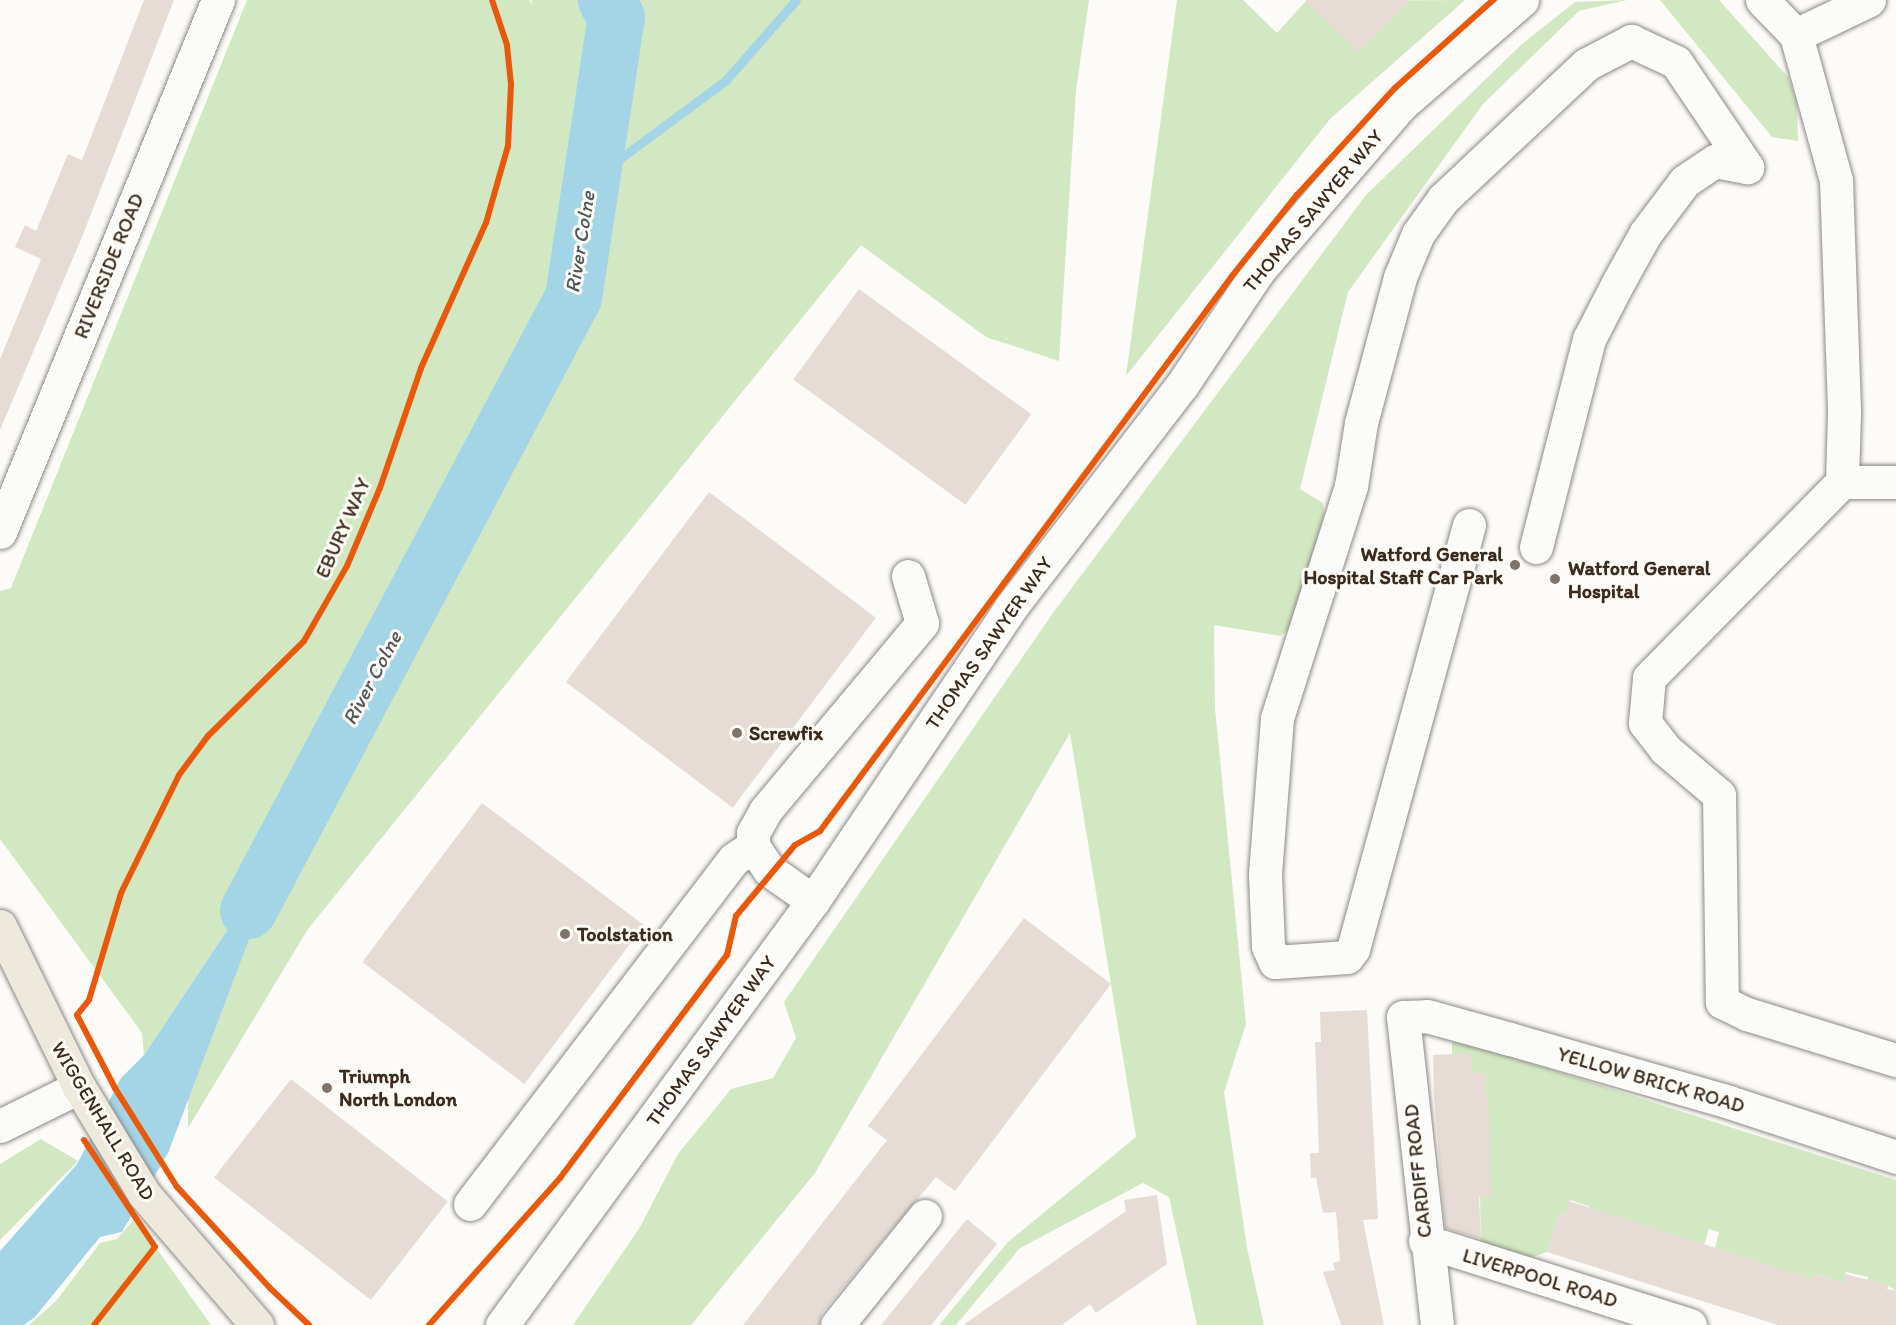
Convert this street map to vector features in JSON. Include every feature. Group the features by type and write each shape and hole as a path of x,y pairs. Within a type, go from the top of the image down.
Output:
{"main road":[{"name":"WIGGENHALL ROAD","path":"0,926 79,1087 144,1194 244,1321"}],"street":[{"name":"RIVERSIDE ROAD","path":"0,532 218,0"},
{"name":"THOMAS SAWYER WAY","path":"502,1325 813,901 1011,607 1182,385 1259,270 1402,105 1521,0"},
{"path":"1762,0 1796,35 1836,180 1844,413 1842,482"},
{"path":"1796,35 1869,0"},
{"path":"1469,525 1353,949 1347,957 1275,962 1268,946 1265,874 1278,718 1351,486 1361,423 1400,277 1418,234 1443,199 1587,63 1631,41 1676,62 1747,167 1715,162 1685,181 1635,253 1589,339 1536,547"},
{"path":"1896,482 1842,482 1689,622 1649,678 1645,723 1665,749 1719,795 1722,1002 1747,1014 1896,1060"},
{"path":"813,901 769,870 753,846 753,833 765,810 922,623 908,576"},
{"path":"470,1204 734,859 753,846"},
{"name":"YELLOW BRICK ROAD","path":"1403,1017 1427,1016 1468,1027 1729,1102 1896,1157"},
{"name":"CARDIFF ROAD","path":"1403,1017 1425,1241 1437,1325"},
{"path":"0,1126 79,1087"},
{"path":"837,1325 925,1216"},
{"name":"LIVERPOOL ROAD","path":"1425,1241 1690,1325"}],"green space":[{"path":"247,0 529,0 533,6 531,0 1089,0 1076,90 1059,361 986,337 861,245 308,929 188,1128 188,1098 284,845 144,1055 142,1033 0,839 0,591 11,588"},
{"path":"1177,0 1243,0 1277,33 1306,1 1465,0 1330,119 1126,376"},
{"path":"1627,0 1579,11 1483,104 1348,292 1300,489 1323,503 1327,536 1295,623 1281,636 1214,625 1215,708 1246,1024 1224,1092 1247,1248 1264,1325 1197,1325 1169,1197 1143,1183 1020,1248 956,1325 939,1325 1008,1242 1136,1137 1070,733 815,1173 691,1325 573,1325 640,1227 678,1154 731,1089 773,1078 796,1038 784,1002 1053,613 1366,195 1521,45 1575,2"},
{"path":"1660,0 1719,0 1789,78 1797,105 1798,141 1772,137"},
{"path":"1452,1038 1896,1180 1896,1291 1888,1285 1860,1309 1868,1277 1846,1272 1838,1301 1829,1298 1834,1280 1815,1274 1812,1283 1755,1276 1759,1262 1715,1248 1719,1232 1709,1229 1700,1258 1586,1222 1590,1207 1570,1200 1565,1216 1559,1214 1547,1252 1530,1258 1481,1243 1480,1197 1491,1196 1476,1098 1486,1073 1473,1073 1452,1054"},
{"path":"41,1139 78,1161 0,1240 0,1164"},
{"path":"135,1218 211,1325 29,1325 56,1301 100,1243 117,1239"}],"water":[{"path":"286,842 168,1153 122,1232 100,1237 35,1317 24,1325 0,1325 0,1251 77,1164 121,1078 144,1055"}],"building":[{"path":"144,0 174,0 82,237 0,430 0,359 41,259 15,247 25,225 36,231 68,154 82,160"},
{"path":"1305,0 1410,0 1358,52"},
{"path":"859,289 1031,414 965,505 793,380"},
{"path":"709,492 876,618 733,808 566,682"},
{"path":"482,803 644,925 524,1084 362,962"},
{"path":"1024,918 1111,984 955,1191 936,1177 822,1313 819,1325 743,1325 887,1140 868,1126"},
{"path":"1367,1010 1378,1219 1363,1220 1384,1325 1341,1325 1323,1272 1335,1270 1333,1263 1340,1261 1336,1212 1323,1213 1316,1178 1311,1178 1310,1153 1319,1153 1315,1042 1321,1042 1320,1012"},
{"path":"1472,1053 1473,1073 1486,1073 1486,1098 1489,1098 1491,1197 1479,1197 1481,1239 1445,1228 1434,1097 1433,1055"},
{"path":"291,1079 448,1202 371,1300 214,1178"},
{"path":"1157,1195 1167,1264 1096,1313 1090,1304 1062,1325 963,1325 1126,1211 1124,1200"},
{"path":"1569,1201 1813,1279 1815,1274 1843,1283 1845,1274 1889,1285 1887,1289 1896,1291 1896,1325 1778,1325 1547,1252 1559,1214 1565,1216"},
{"path":"967,1219 997,1244 931,1325 881,1325"}],"waterway":[{"name":"River Colne","path":"248,910 573,297 616,17 606,0"},
{"path":"591,180 726,80 796,0"}],"cycle path":[{"name":"EBURY WAY","path":"309,1325 270,1288 177,1187 115,1088 77,1015 89,1000 121,893 179,775 208,736 304,641 347,566 380,488 421,368 486,223 508,146 511,84 507,45 492,0"},
{"path":"429,1325 560,1178 727,955 736,916 795,845 820,831 1232,276 1297,195 1395,88 1493,0"},
{"path":"84,1140 155,1247 94,1325"}],"place":[{"name":"Watford General Hospital Staff Car Park","path":"1515,565"},
{"name":"Watford General Hospital","path":"1555,579"},
{"name":"Screwfix","path":"737,733"},
{"name":"Toolstation","path":"565,934"},
{"name":"Triumph North London","path":"327,1088"}]}
